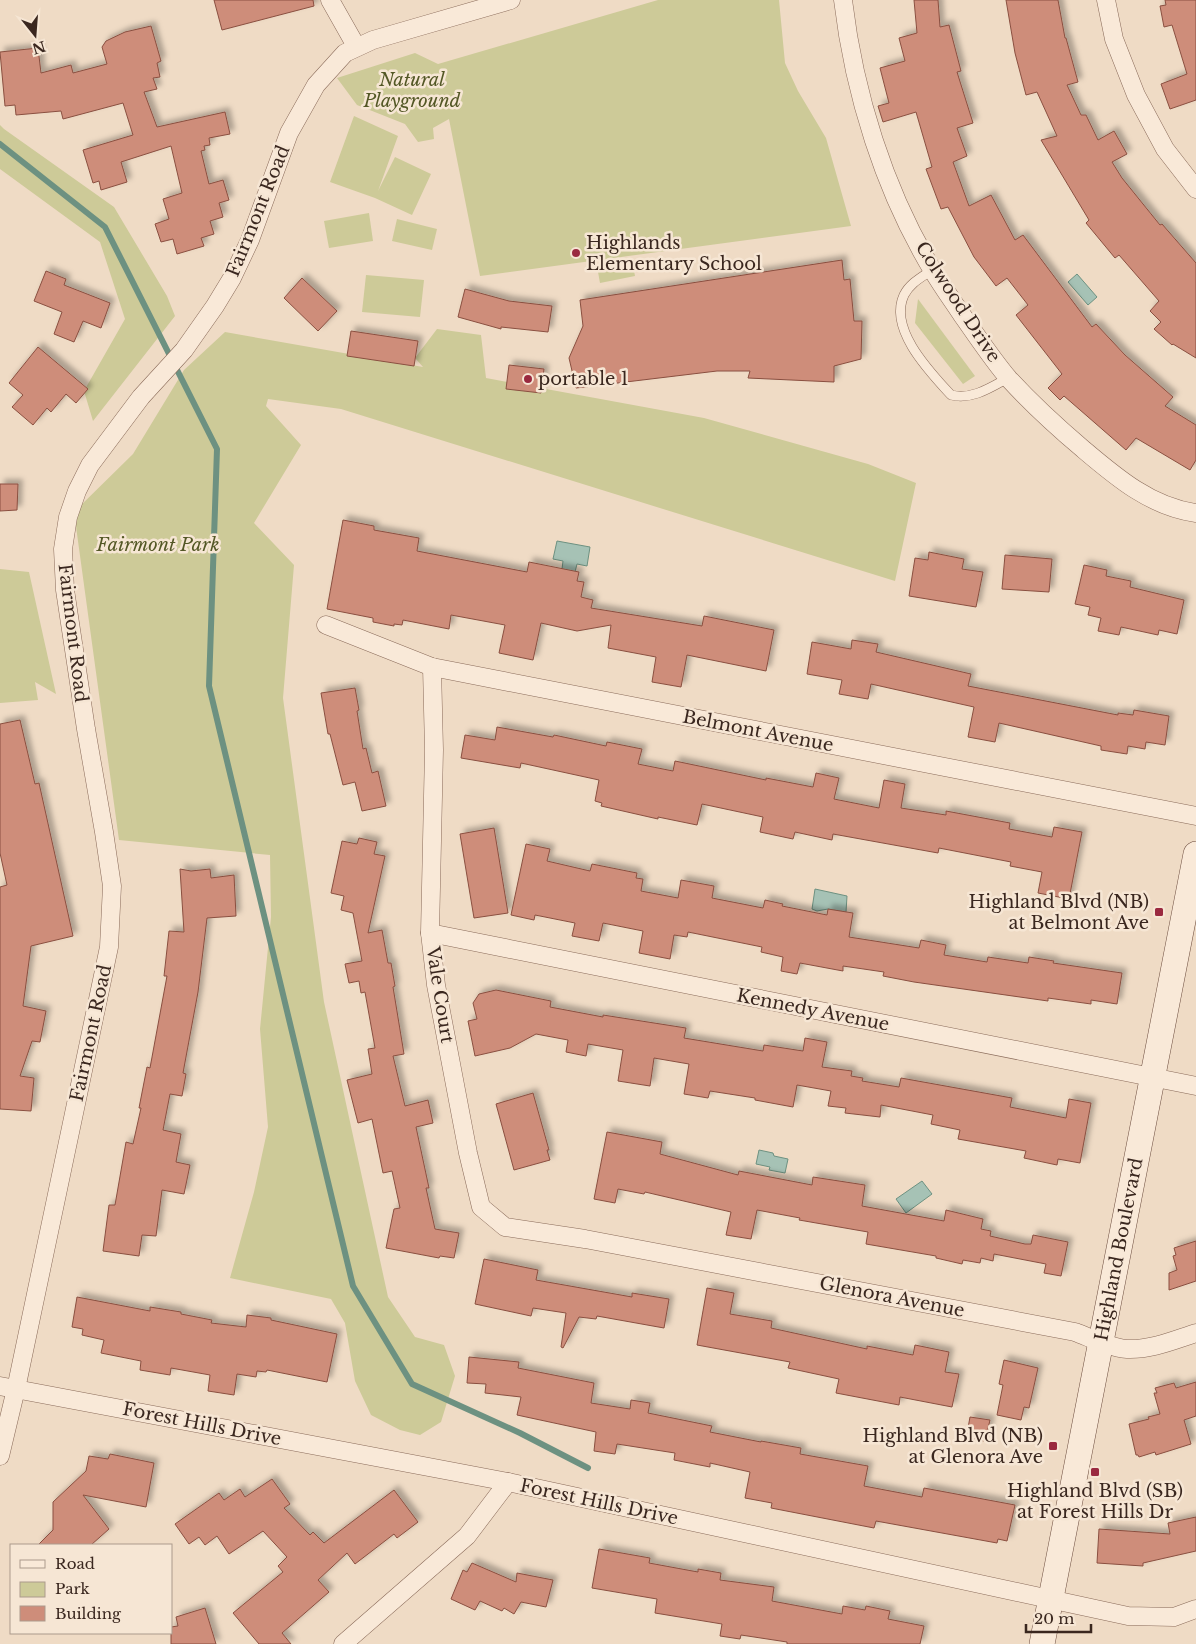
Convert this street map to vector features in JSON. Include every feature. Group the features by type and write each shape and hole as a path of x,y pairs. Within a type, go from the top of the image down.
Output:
{"street":[{"path":"330,0 356,46"},
{"name":"Fairmont Road","path":"0,1456 8,1387 109,947 112,886 65,590 63,549 68,517 77,491 90,465 154,382 184,350 232,278 250,240 290,133 316,85 345,53 356,46 511,0"},
{"name":"Colwood Drive","path":"843,0 848,38 869,127 902,211 932,270 974,332 1008,378 1056,427 1117,478 1152,500 1196,514"},
{"path":"1106,0 1114,40 1136,95 1165,149 1196,189"},
{"name":"Belmont Avenue","path":"326,625 432,667 1196,816"},
{"name":"Vale Court","path":"432,667 434,750 430,933 436,984 468,1153 481,1207 505,1227 585,1239"},
{"name":"Highland Boulevard","path":"1042,1644 1154,1078 1196,854"},
{"name":"Kennedy Avenue","path":"430,933 1196,1086"},
{"name":"Glenora Avenue","path":"585,1239 1075,1332 1127,1349 1151,1347 1196,1332"},
{"name":"Forest Hills Drive","path":"8,1387 508,1482 1128,1616 1174,1617 1196,1610"},
{"path":"343,1644 467,1536 508,1482"}],"lane":[{"path":"932,270 915,281 904,296 901,307 902,325 908,342 951,395 960,397 978,394 1008,378"}],"green space":[{"name":"Natural Playground","path":"658,0 779,0 785,63 798,91 826,138 851,226 480,276 449,119 433,128 434,139 418,142 405,124 357,105 337,78 415,53 438,64"},
{"path":"354,116 398,136 378,191 395,157 431,174 412,215 375,198 330,182"},
{"path":"0,125 114,207 167,296 175,316 93,421 84,391 125,319 100,242 0,169"},
{"path":"369,213 373,241 329,248 324,221"},
{"path":"397,219 437,229 432,250 392,241"},
{"path":"633,265 635,276 600,283 598,272"},
{"path":"366,275 424,280 420,317 362,312"},
{"path":"918,299 975,376 963,384 915,323"},
{"name":"Fairmont Park","path":"437,329 481,335 486,378 704,418 868,464 916,483 895,581 341,409 268,399 266,406 301,445 254,523 294,565 283,698 324,1002 388,1297 415,1337 444,1345 455,1376 441,1422 420,1435 400,1430 371,1415 355,1381 345,1323 331,1299 230,1278 254,1192 268,1127 260,1029 271,917 270,855 119,840 74,512 133,454 184,370 225,332 423,367 415,358"},
{"path":"0,569 29,572 56,694 35,682 38,700 0,703"}],"shaded area":[{"path":"1077,274 1097,297 1088,305 1068,282"},
{"path":"557,541 590,547 587,566 577,564 575,572 562,569 563,561 553,559"},
{"path":"815,889 847,896 846,912 828,909 817,911 812,909"},
{"path":"759,1150 788,1159 785,1173 769,1170 770,1167 756,1164"},
{"path":"922,1181 932,1194 906,1213 896,1199"}],"building":[{"path":"214,0 313,0 314,6 222,30"},
{"path":"914,0 938,0 940,27 949,25 961,71 957,72 973,123 957,128 967,156 953,162 969,206 991,195 1015,240 1023,235 1092,327 1096,324 1125,355 1173,397 1165,406 1196,425 1196,460 1190,470 1136,438 1126,450 1064,396 1060,400 1048,388 1062,374 1016,315 1028,305 1007,278 996,286 974,257 948,207 941,209 926,169 932,167 916,112 883,122 878,106 889,103 880,68 905,61 899,38 917,33"},
{"path":"1006,0 1058,0 1065,38 1078,82 1067,85 1081,115 1086,115 1098,140 1114,131 1127,154 1112,162 1122,178 1160,225 1162,224 1196,263 1196,358 1172,345 1154,329 1161,322 1150,311 1159,301 1119,255 1115,258 1086,223 1089,220 1041,140 1057,136 1037,92 1026,95 1015,53"},
{"path":"1165,0 1196,0 1196,100 1170,109 1161,84 1187,74 1172,25 1164,27 1160,6 1166,5"},
{"path":"151,26 161,61 157,63 160,77 153,78 157,89 144,92 157,127 225,112 230,134 209,138 210,145 204,146 205,150 201,151 209,184 223,180 229,200 219,203 223,217 210,221 214,234 201,238 204,246 177,254 173,239 161,242 155,224 169,219 163,199 182,193 171,146 121,162 127,182 101,190 99,181 93,183 83,150 133,135 123,103 63,119 61,111 16,115 15,105 5,106 0,52 38,48 41,73 71,65 73,73 107,64 102,47 106,41 125,32"},
{"path":"842,260 844,280 850,279 854,321 862,321 861,359 834,366 834,382 748,378 750,371 717,371 576,388 569,358 583,326 580,300"},
{"path":"46,271 66,279 64,285 110,303 101,328 83,321 74,342 54,334 62,312 34,301"},
{"path":"302,278 337,311 318,331 284,298"},
{"path":"465,289 509,301 552,306 548,332 501,327 501,329 458,317"},
{"path":"351,331 418,341 414,366 347,356"},
{"path":"38,347 88,389 76,403 66,394 51,412 47,408 33,425 12,407 23,395 9,383"},
{"name":"portable 1","path":"509,365 544,369 541,393 506,389"},
{"path":"0,484 18,484 17,510 0,511"},
{"path":"343,520 374,526 374,530 419,538 417,551 527,572 529,562 579,572 577,581 584,582 581,597 593,600 591,608 702,626 704,616 774,630 766,671 687,655 681,687 652,682 656,657 608,648 611,625 577,631 541,623 533,660 499,653 505,625 451,615 449,629 403,620 402,625 394,624 394,626 373,622 373,618 327,609"},
{"path":"929,552 964,559 962,569 983,572 976,607 909,596 915,558 928,560"},
{"path":"1005,555 1052,559 1049,592 1002,589"},
{"path":"1084,565 1107,570 1106,576 1131,581 1130,587 1184,600 1177,634 1159,630 1158,635 1121,627 1119,635 1098,631 1101,618 1088,615 1090,607 1075,604"},
{"path":"852,640 878,644 876,652 971,674 968,686 1118,715 1118,713 1133,715 1134,710 1169,716 1165,745 1146,742 1145,749 1128,746 1127,754 1101,750 1101,746 999,723 995,742 968,737 974,707 871,684 868,699 839,694 842,680 807,674 812,642 851,649"},
{"path":"355,688 363,749 366,748 372,773 378,771 386,806 362,811 355,782 343,785 330,734 328,734 321,693"},
{"path":"20,720 35,784 39,783 73,936 31,946 23,1006 46,1011 40,1042 32,1041 20,1076 34,1078 31,1111 0,1109 0,887 7,885 0,853 0,724"},
{"path":"497,727 553,737 554,735 606,746 607,742 642,749 638,764 673,771 675,761 766,780 766,778 813,787 816,773 839,778 834,799 879,808 884,780 905,784 901,808 946,815 946,811 1010,823 1009,829 1052,837 1054,827 1082,832 1069,899 1038,893 1042,872 1010,866 1011,862 939,848 938,853 833,834 832,840 795,832 793,839 760,832 763,817 702,804 697,825 658,817 658,819 601,806 602,803 595,801 599,780 521,763 520,768 461,758 465,735 495,740"},
{"path":"494,828 508,913 474,918 460,834"},
{"path":"359,838 377,842 374,854 385,856 368,933 382,930 388,963 391,963 404,1054 393,1056 405,1106 428,1100 433,1123 416,1127 429,1188 426,1188 435,1229 459,1233 454,1258 440,1256 439,1258 386,1248 394,1209 400,1208 392,1171 383,1173 372,1119 358,1123 347,1080 372,1074 368,1049 375,1048 365,992 361,993 359,981 349,983 345,964 362,961 353,913 341,910 344,896 331,893 342,841 357,844"},
{"path":"526,844 550,849 547,861 590,871 592,864 637,873 636,878 643,879 641,891 678,898 681,880 714,886 712,898 763,908 765,900 783,904 782,906 827,915 828,909 853,913 849,937 919,948 921,940 946,945 944,955 987,962 988,957 1028,963 1029,957 1054,961 1053,963 1122,973 1117,1004 1091,1000 1091,1004 1048,998 1048,1001 914,982 883,976 884,972 843,966 843,971 800,963 797,974 781,971 783,957 761,952 762,947 688,932 687,937 674,935 670,959 639,953 643,931 603,923 599,941 572,936 575,923 535,915 534,920 511,915"},
{"path":"180,869 191,871 210,869 211,878 234,875 236,916 207,918 198,992 183,1073 186,1074 182,1096 170,1094 163,1130 181,1134 176,1162 190,1165 184,1194 162,1190 156,1236 142,1235 139,1256 103,1251 109,1205 115,1205 126,1142 133,1144 147,1067 150,1068 167,976 164,976 169,931 184,932"},
{"path":"496,990 551,1001 550,1007 603,1017 603,1015 686,1028 684,1038 763,1051 764,1045 803,1051 805,1038 827,1042 822,1067 852,1071 851,1076 863,1078 862,1081 899,1087 901,1078 1012,1098 1010,1107 1066,1118 1069,1099 1091,1103 1080,1163 1058,1159 1057,1165 1024,1158 1026,1151 958,1139 960,1130 931,1124 933,1115 881,1105 880,1117 845,1113 846,1108 828,1106 831,1091 797,1085 793,1107 755,1100 755,1098 710,1091 708,1098 684,1094 689,1064 654,1058 650,1086 618,1081 623,1050 588,1044 586,1056 566,1052 568,1040 536,1034 510,1048 475,1056 468,1021 477,1019 473,1003 479,994"},
{"path":"533,1093 550,1160 514,1170 496,1104"},
{"path":"607,1132 662,1142 660,1154 738,1175 739,1171 812,1185 813,1177 865,1185 862,1206 944,1221 946,1210 983,1219 981,1229 991,1231 990,1236 1025,1244 1031,1244 1033,1235 1068,1242 1061,1276 1044,1273 1046,1264 994,1254 993,1261 981,1258 980,1263 963,1260 962,1264 936,1258 936,1256 866,1244 868,1232 799,1220 800,1218 757,1210 751,1239 726,1235 731,1212 645,1192 644,1194 618,1189 615,1203 594,1199"},
{"path":"1196,1241 1196,1281 1169,1290 1169,1273 1177,1270 1173,1256 1176,1255 1174,1248"},
{"path":"484,1259 538,1270 536,1280 632,1297 632,1293 669,1299 664,1328 597,1316 596,1319 579,1317 563,1348 561,1347 566,1313 533,1308 531,1316 475,1304"},
{"path":"707,1288 734,1293 730,1314 772,1321 771,1328 867,1349 867,1346 913,1355 915,1345 949,1352 945,1372 959,1374 952,1407 900,1397 899,1405 836,1393 839,1379 788,1368 790,1362 697,1345"},
{"path":"77,1297 150,1311 150,1307 181,1312 181,1314 212,1320 211,1323 246,1327 247,1315 271,1318 271,1320 337,1334 327,1382 267,1370 266,1372 257,1371 256,1377 237,1374 234,1395 208,1391 210,1375 171,1368 170,1375 140,1370 141,1361 101,1353 104,1340 82,1335 83,1329 72,1327"},
{"path":"469,1357 519,1362 518,1368 594,1383 591,1403 630,1409 631,1400 650,1403 648,1413 712,1426 710,1432 801,1448 800,1454 868,1466 864,1486 922,1497 924,1488 1015,1505 1007,1541 998,1539 997,1543 876,1521 874,1528 771,1508 772,1503 745,1498 750,1472 710,1463 710,1467 674,1460 675,1453 617,1444 615,1454 594,1451 596,1432 517,1415 521,1397 485,1393 486,1384 467,1383"},
{"path":"1004,1360 1038,1368 1029,1408 1024,1407 1021,1420 997,1415 1003,1385 999,1384"},
{"path":"1196,1382 1196,1416 1184,1420 1191,1444 1156,1455 1155,1452 1139,1457 1136,1455 1129,1424 1160,1414 1154,1393 1157,1393 1155,1388 1174,1383 1176,1388"},
{"path":"970,1417 990,1420 985,1441 966,1439"},
{"path":"110,1454 154,1463 146,1507 83,1495 109,1529 92,1544 39,1544 53,1530 53,1502 86,1471 89,1456 108,1459"},
{"path":"272,1479 290,1504 284,1508 310,1535 313,1532 324,1543 394,1490 418,1522 397,1538 394,1534 355,1564 347,1553 318,1580 329,1592 282,1633 291,1644 259,1644 233,1613 283,1572 278,1566 287,1557 263,1531 229,1554 217,1536 205,1545 199,1537 189,1544 175,1524 219,1493 224,1500 240,1489 245,1497"},
{"path":"1196,1517 1196,1551 1143,1563 1143,1566 1097,1563 1099,1529 1170,1534 1168,1523"},
{"path":"599,1549 650,1558 649,1563 698,1572 698,1569 721,1573 720,1580 774,1587 772,1601 842,1614 843,1606 865,1610 866,1606 890,1611 888,1619 924,1626 920,1644 787,1644 787,1642 741,1635 740,1639 720,1636 722,1624 655,1613 657,1599 592,1588"},
{"path":"472,1563 516,1582 517,1573 553,1580 546,1607 521,1602 514,1614 504,1608 502,1611 480,1601 475,1610 451,1599 463,1570 467,1572"},
{"path":"205,1608 216,1644 171,1644 172,1627 178,1626 176,1617"}],"waterway":[{"path":"0,144 105,227 217,449 209,686 353,1286 412,1384 520,1433 588,1468"}],"place":[{"name":"Highlands Elementary School","path":"576,253"},
{"name":"portable 1","path":"528,379"},
{"name":"Highland Blvd (NB) at Belmont Ave","path":"1159,912"},
{"name":"Highland Blvd (NB) at Glenora Ave","path":"1053,1446"},
{"name":"Highland Blvd (SB) at Forest Hills Dr","path":"1095,1472"}]}
